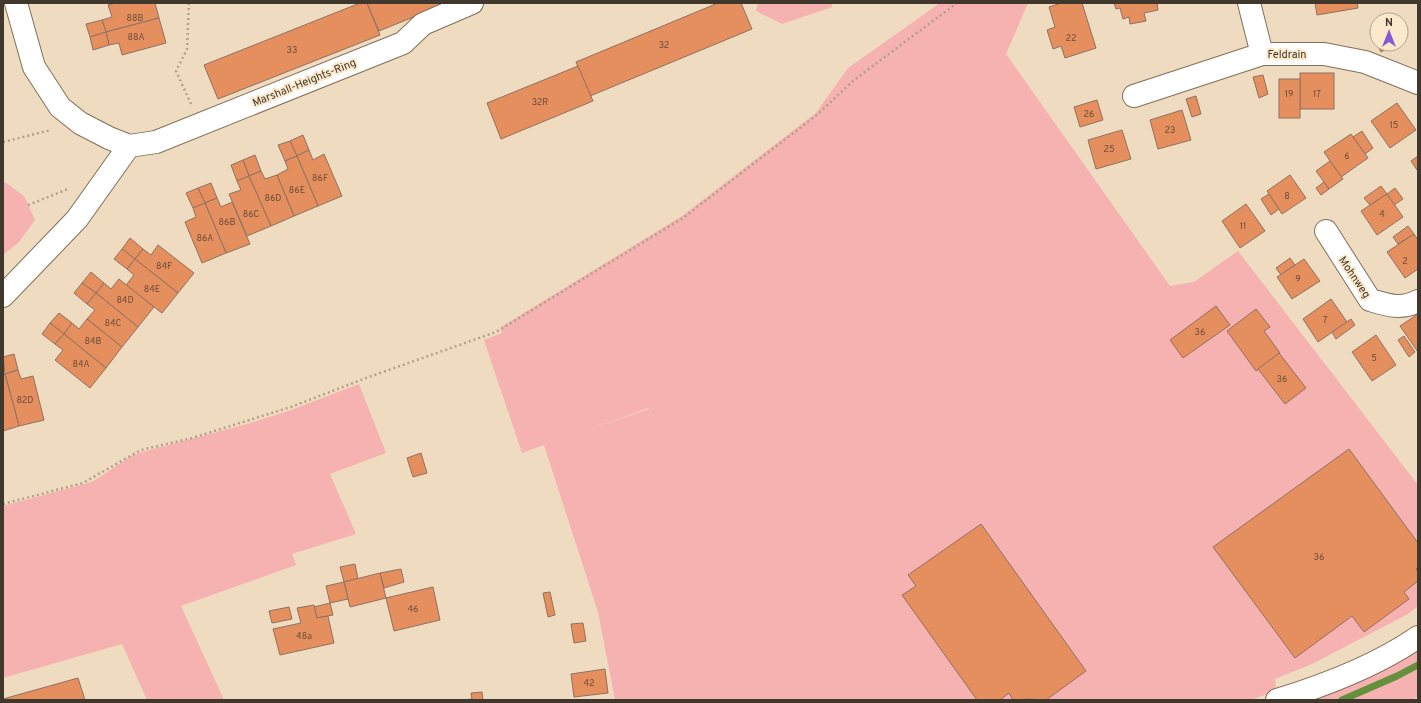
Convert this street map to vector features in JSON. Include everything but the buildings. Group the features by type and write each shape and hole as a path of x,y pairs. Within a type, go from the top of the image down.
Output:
{"street":[{"path":"3,296 77,219 128,146 80,123 60,107 34,67 16,3"},
{"name":"Marshall-Heights-Ring","path":"128,146 156,142 403,43 423,24 472,3"},
{"path":"1249,3 1262,54"},
{"name":"Feldrain","path":"1134,96 1262,54 1324,54 1365,62 1418,83"},
{"name":"Mohnweg","path":"1326,231 1370,300 1394,307 1410,305 1418,300"},
{"path":"1277,700 1316,688 1368,665 1394,653 1418,637"}],"path":[{"path":"189,3 187,49 176,71 200,124"},
{"path":"3,504 84,483 141,450 192,438 290,408 366,378 496,332 683,218 818,114 854,80 957,3"},
{"path":"3,142 80,123"},
{"path":"28,204 67,190 72,184"}],"shaded area":[{"path":"758,3 832,3 832,7 782,24 756,11"},
{"path":"940,3 1028,3 1006,54 1170,286 1194,282 1238,251 1418,485 1418,606 1408,614 1312,664 1275,679 1276,689 1274,692 1250,700 615,700 598,612 544,445 522,453 484,340 502,333 501,327 682,216 816,113 848,68","holes":["649,408 649,409 579,433"]},
{"path":"3,181 24,196 35,220 19,242 3,255"},
{"path":"359,384 386,453 330,474 356,534 292,554 296,565 181,606 224,700 147,700 122,644 3,678 3,506 92,482 133,455 247,424 291,410"},
{"path":"1418,646 1418,696 1412,700 1318,700 1320,694"}],"waterway":[{"path":"1342,700 1397,676 1418,665"}]}
